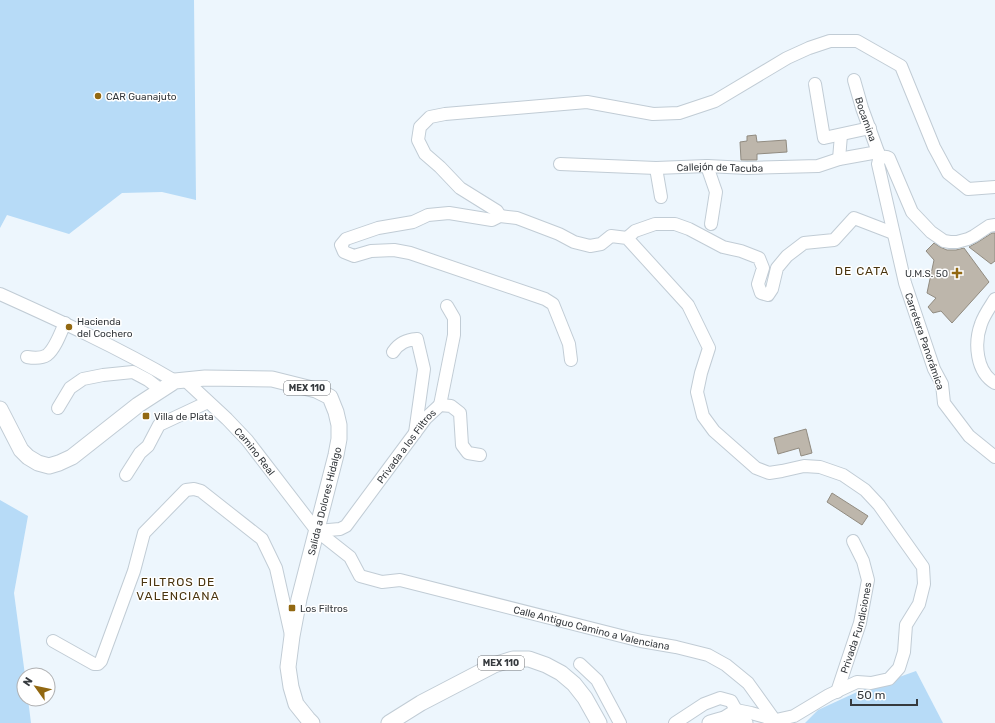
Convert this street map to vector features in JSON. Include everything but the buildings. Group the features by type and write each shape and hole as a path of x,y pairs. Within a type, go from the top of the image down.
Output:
{"main road":[{"name":"Salida a Dolores Hidalgo","path":"0,409 20,450 38,463 49,466 59,463 72,456 138,406 161,390 180,380 205,378 272,380 316,390 330,398 336,412 339,425 339,439 299,600 288,667 291,687 296,704 312,723"},
{"name":"MEX 110","path":"389,723 421,703 494,666 513,659 530,659 561,673 574,684 585,698 599,723"},
{"path":"715,721 724,718 737,719 745,723"}],"street":[{"path":"500,216 497,211 460,188 440,167 424,154 418,140 420,126 430,117 445,114 587,102 653,114 679,113 715,101 787,58 830,40 857,41 901,66 934,147 948,172 968,189 995,187"},
{"name":"Bocamina","path":"854,80 879,156"},
{"path":"815,84 824,138 870,128"},
{"path":"839,159 841,135"},
{"path":"879,156 889,158 912,212 931,232 944,240 957,242 968,239 989,226 995,225"},
{"name":"Callejón de Tacuba","path":"560,164 656,168 707,166 747,168 818,166 839,159 879,156"},
{"name":"Carretera Panorámica","path":"879,156 878,164 904,283 934,369 942,384 944,403 969,436 995,457"},
{"path":"707,166 716,192 711,224"},
{"path":"656,168 661,197"},
{"path":"571,360 569,344 553,304 545,299 410,253 394,250 371,251 354,256 344,252 341,245 346,239 378,228 412,222 428,214 449,213 492,220 500,216 517,218 559,234 574,242 590,246 601,244 611,236 627,238 688,304 709,348 697,392 703,416 714,430 756,468 769,473 782,472 804,466 820,467 843,475 866,490 880,505 924,567 924,584 919,604 906,625 904,652 899,668 889,679 872,683 857,682 829,695 794,716 776,722 751,713 736,710 715,721"},
{"path":"627,238 635,231 655,224 675,224 689,229 723,247 741,251 759,258 762,268 758,284 761,293 768,295 772,289 777,268 787,256 804,243 834,240 854,218 893,233"},
{"name":"Camino Real","path":"0,294 65,323 180,380 227,419 247,440 317,531"},
{"path":"995,299 981,324 977,342 978,359 983,372 995,383"},
{"path":"440,405 454,335 454,318 447,306"},
{"path":"27,357 35,358 46,356 52,349 65,323"},
{"path":"392,352 397,346 408,340 417,339 424,369 415,434"},
{"path":"58,408 70,388 83,379 103,374 133,372 148,380 161,390"},
{"path":"126,475 140,453 148,446 159,425 208,402"},
{"name":"Privada a los Filtros","path":"317,531 340,529 346,526 426,418 440,405 451,406 460,413 462,445 468,453 480,455"},
{"path":"53,641 94,664 98,664 101,661 134,571 144,533 186,490 194,489 201,491 262,539 276,568 292,636"},
{"name":"Calle Antiguo Camino a Valenciana","path":"317,531 350,556 360,576 382,582 400,580 641,641 676,647 708,655 726,665 748,684 776,722"},
{"name":"Privada Fundiciones","path":"837,692 860,623 868,580 863,561 853,541"},
{"path":"580,664 597,680 620,723"},
{"path":"674,723 704,704 720,698 731,701 736,710"}],"shaded area":[{"name":"CAR Guanajuto","path":"0,0 194,0 196,200 162,192 122,193 69,234 7,215 0,228"},
{"path":"0,500 28,516 14,593 24,667 16,667 16,707 29,707 31,723 0,723"},
{"path":"916,671 943,723 805,723 818,710 857,692"}],"place":[{"name":"CAR Guanajuto","path":"98,96"},
{"name":"U.M.S. 50","path":"957,273"},
{"name":"Hacienda del Cochero","path":"69,327"},
{"name":"Villa de Plata","path":"146,416"},
{"name":"Los Filtros","path":"292,608"}],"district":[{"name":"DE CATA","path":"862,271"},
{"name":"FILTROS DE VALENCIANA","path":"178,589"}]}
